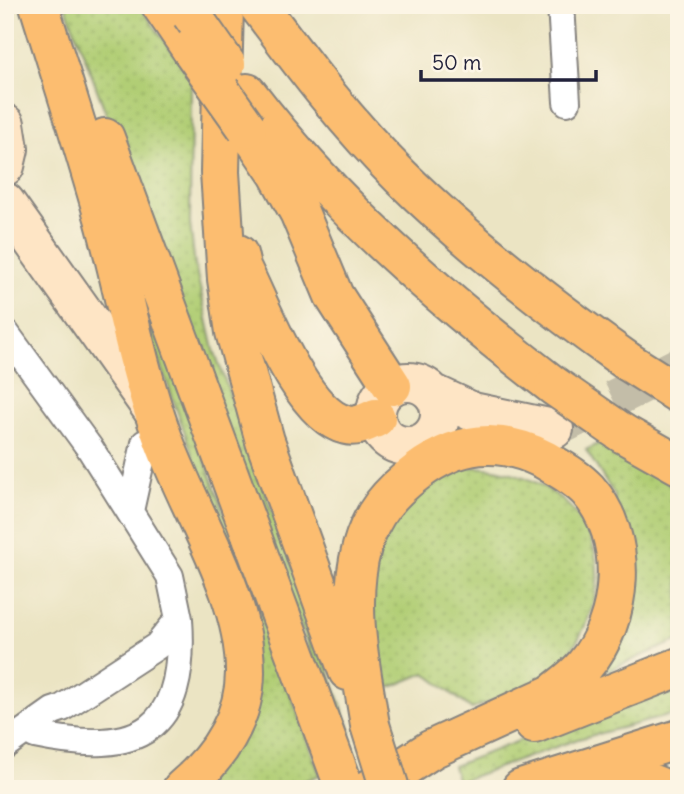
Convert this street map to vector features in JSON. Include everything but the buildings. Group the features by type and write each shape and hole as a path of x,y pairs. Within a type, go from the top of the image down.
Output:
{"highway":[{"path":"39,5 104,217 157,422 228,590 243,636 243,694 230,731 207,765 182,789"},
{"path":"54,5 345,789"},
{"path":"258,5 329,98 401,177 521,282 627,361 679,394"},
{"path":"191,16 247,111 299,212 334,296 384,402 358,426 335,420 322,410 299,382 241,267 191,16"},
{"path":"247,111 300,158 369,228 496,341 554,386 622,433 679,465"},
{"path":"220,172 228,279 244,371 265,441 325,610 370,726 390,789"},
{"path":"370,726 356,625 362,547 381,505 430,450 498,443 535,455 578,480 600,508 617,550 618,573 602,639 583,667 552,694 432,749 372,789"},
{"path":"372,789 679,667"},
{"path":"521,789 679,739"},
{"path":"538,789 585,776 607,774 630,775 665,789"}],"street":[{"path":"561,5 568,102"},
{"path":"5,124 9,149 5,166"},
{"path":"5,202 157,422 145,443 130,511"},
{"path":"5,332 130,511 170,576 179,619 179,682 173,698 150,725 134,737 113,744 91,745 35,735"},
{"path":"432,393 438,402 439,423 430,450 405,446 386,437 384,402 413,382 473,412 554,429 526,433 498,443"},
{"path":"5,760 62,709 157,646 179,619"},
{"path":"5,746 53,711 62,709"}],"green space":[{"path":"65,5 139,5 191,78 190,224 195,266 214,350 351,732 342,735"},
{"path":"144,293 320,775 283,789 193,789 257,639 137,296"},
{"path":"600,443 679,489 679,640 585,680 615,496 586,450"},
{"path":"469,467 524,477 548,489 569,506 584,526 594,550 597,577 592,607 586,623 563,660 548,674 528,686 472,709 425,673 389,688 370,627 366,602 368,579 399,516 422,491 436,481"},
{"path":"679,680 679,713 578,739 458,782 453,766"}],"tunnel":[{"path":"562,425 679,366"}]}
